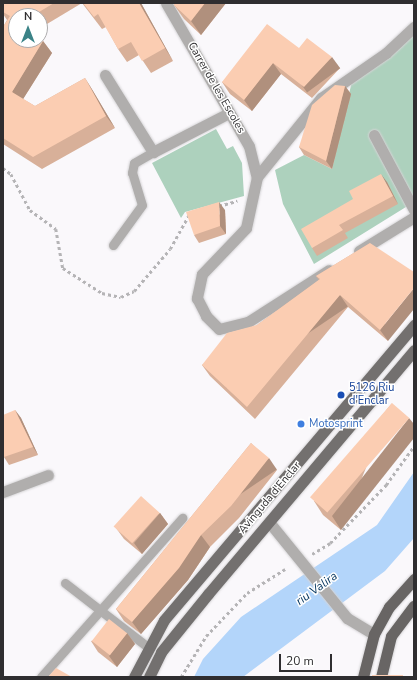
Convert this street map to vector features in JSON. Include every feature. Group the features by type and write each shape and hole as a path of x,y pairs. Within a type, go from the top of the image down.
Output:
{"highway":[{"path":"363,677 374,634 389,607 414,579"},
{"path":"381,677 391,636 414,606"}],"main road":[{"name":"Avinguda d'Enclar","path":"134,677 164,620 414,325"},
{"name":"Avinguda d'Enclar","path":"149,677 161,652 414,350"}],"street":[{"name":"Carrer de les Escoles","path":"166,3 249,146 257,177"},
{"name":"Carrer de les Escoles","path":"337,265 248,322 219,329 206,316 197,298 202,274 246,228 257,177 320,98 386,53 414,27"},
{"path":"105,75 153,152 229,113"},
{"path":"374,135 414,210"},
{"path":"350,257 414,217"},
{"path":"3,492 48,475"},
{"path":"269,522 347,618 374,634"}],"lane":[{"path":"113,245 142,205 132,173 134,163 153,152"},
{"path":"41,677 182,518"},
{"path":"65,583 148,648"}],"path":[{"path":"309,555 330,543 386,485 414,446"},
{"path":"181,677 206,636 247,593 285,569"}],"green space":[{"path":"414,33 414,202 314,264 283,204 275,170 304,155 332,169 352,81"},
{"path":"216,129 227,149 233,146 242,163 244,196 185,212 181,218 152,163"}],"water":[{"name":"riu Valira","path":"414,472 414,538 385,571 243,677 194,677 203,659 241,617 377,525"}],"building":[{"path":"4,3 54,3 46,8 8,8 8,15 3,12"},
{"path":"83,3 139,3 165,48 142,61 131,42 118,49 98,14 94,17"},
{"path":"175,3 205,3 191,21 174,5"},
{"path":"8,19 8,48 39,48 12,92 35,106 85,78 106,116 33,157 3,138 3,27"},
{"path":"267,24 299,48 307,38 332,57 304,87 273,63 244,100 222,82"},
{"path":"335,85 345,86 326,161 299,147 312,105"},
{"path":"381,174 393,196 339,225 343,230 312,248 301,229 353,199 349,191"},
{"path":"219,202 220,226 194,235 186,212"},
{"path":"370,243 414,272 414,288 380,330 340,295 247,407 202,365 227,333 257,325 320,279 316,276"},
{"path":"392,403 409,418 327,512 310,497"},
{"path":"15,410 33,447 4,457 3,415"},
{"path":"251,443 269,458 231,506 201,535 179,568 132,622 116,609"},
{"path":"141,496 160,513 132,543 114,526"},
{"path":"109,619 127,633 110,655 92,641"},
{"path":"56,668 72,677 48,677"},
{"path":"372,675 403,675 403,677 372,677"}],"place":[{"name":"5126 Riu d'Enclar","path":"341,395"},
{"name":"Motosprint","path":"301,424"}]}
